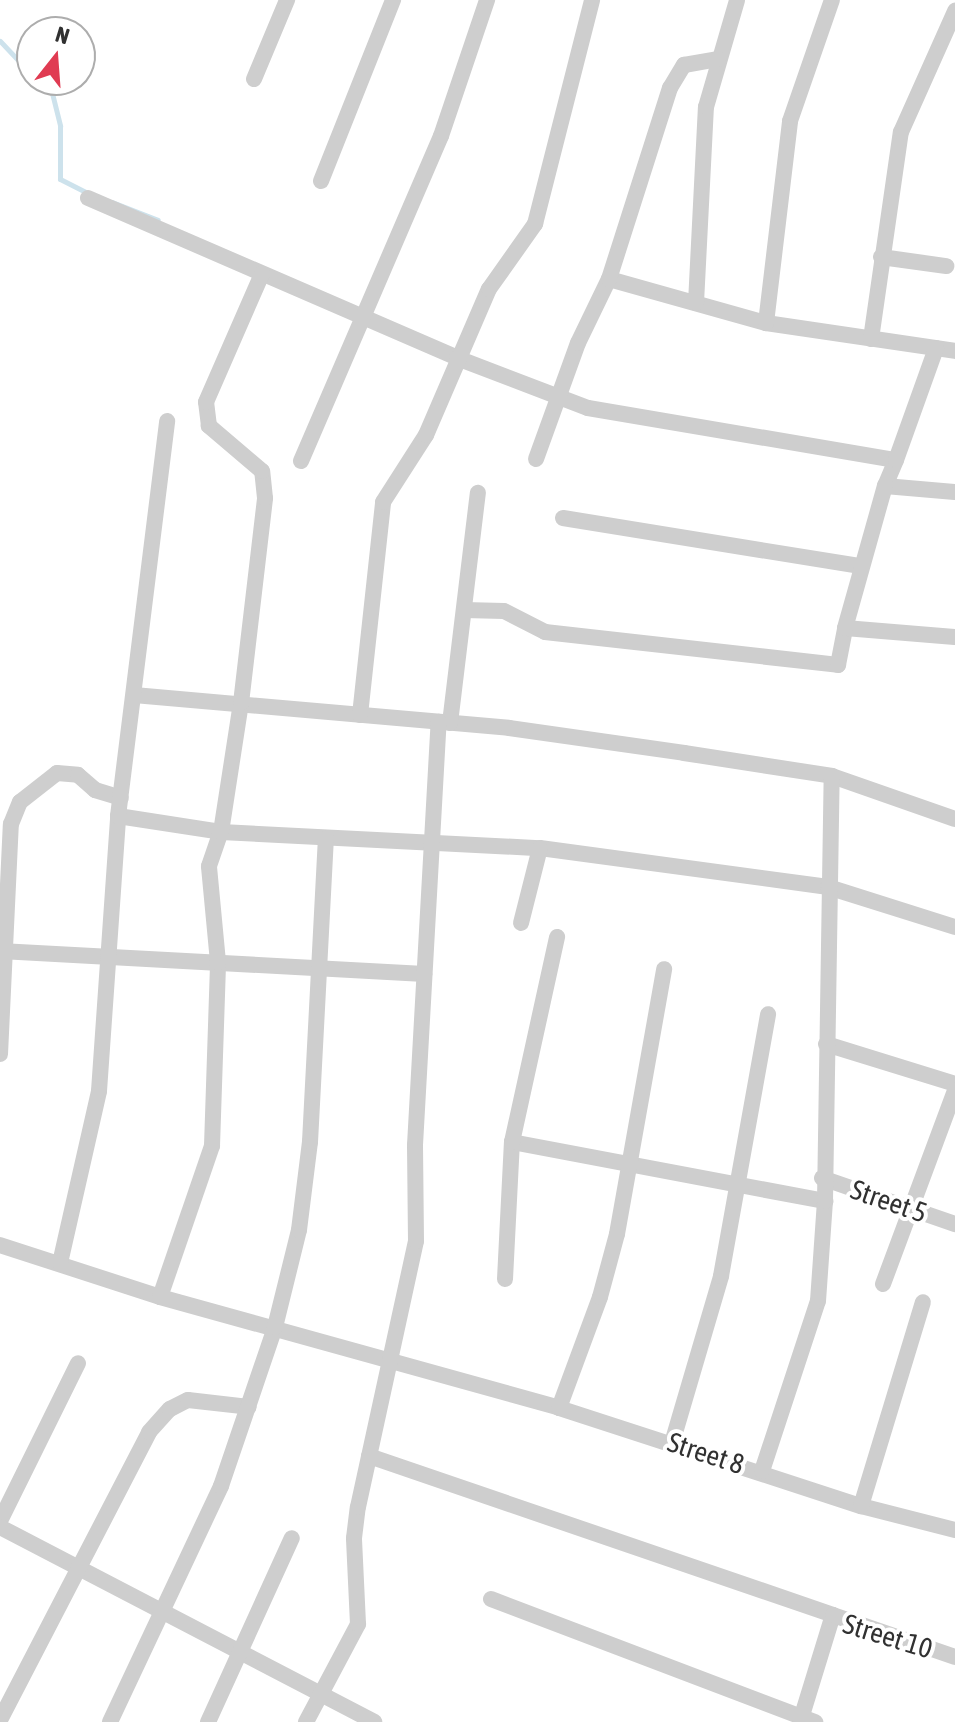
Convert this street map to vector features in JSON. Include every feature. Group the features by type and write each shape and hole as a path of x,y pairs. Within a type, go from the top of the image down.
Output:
{"street":[{"path":"254,79 287,0"},
{"path":"321,181 393,0"},
{"path":"360,715 383,502 426,435 489,289 535,224 592,0"},
{"path":"696,303 706,107 717,59 737,0"},
{"path":"766,323 790,121 832,0"},
{"path":"301,461 362,312 441,136 483,1"},
{"path":"871,339 901,132 955,11"},
{"path":"536,459 557,397 609,279 677,73 693,61 717,59"},
{"path":"88,198 262,274 362,312 457,358 588,408 896,460"},
{"path":"881,257 946,266"},
{"path":"160,1297 212,1146 218,962 209,866 221,832 241,703 264,485 253,459 209,426 206,402 262,274"},
{"path":"609,279 766,323 955,351"},
{"path":"464,610 504,611 545,632 838,665 859,566 936,348"},
{"path":"60,1263 94,1132 111,958 118,816 167,421"},
{"path":"885,486 955,492"},
{"path":"306,1722 358,1624 354,1538 388,1360 416,1241 429,844 478,493"},
{"path":"563,518 859,566"},
{"path":"845,628 955,637"},
{"path":"134,695 444,723 832,776 955,819"},
{"path":"0,805 20,802 57,773 78,775 95,790 121,798"},
{"path":"762,1471 818,1301 825,1201 822,1178 832,776"},
{"path":"0,1054 11,824 20,802"},
{"path":"118,816 221,832 540,848 828,887 955,927"},
{"path":"110,1722 221,1486 275,1327 306,1193 326,838"},
{"path":"521,923 540,848"},
{"path":"505,1279 512,1142 557,937"},
{"path":"4,952 424,974"},
{"path":"559,1408 586,1322 600,1297 664,969"},
{"path":"672,1443 721,1276 768,1014"},
{"path":"826,1044 955,1087 883,1284"},
{"path":"512,1142 825,1201"},
{"name":"Street 5","path":"822,1178 955,1224"},
{"name":"Street 8","path":"0,1245 160,1297 559,1408 762,1471 861,1506 955,1530"},
{"path":"861,1506 923,1302"},
{"path":"0,1521 78,1363"},
{"path":"0,1720 149,1432 170,1409 202,1400 249,1407"},
{"path":"369,1456 833,1615"},
{"path":"0,1527 374,1722"},
{"path":"208,1722 292,1538"},
{"path":"491,1599 805,1720"},
{"name":"Street 10","path":"805,1720 833,1615 955,1657"}],"waterway":[{"path":"0,41 16,58"},
{"path":"53,96 60,126 60,179 88,193"},
{"path":"112,202 158,220"}]}
